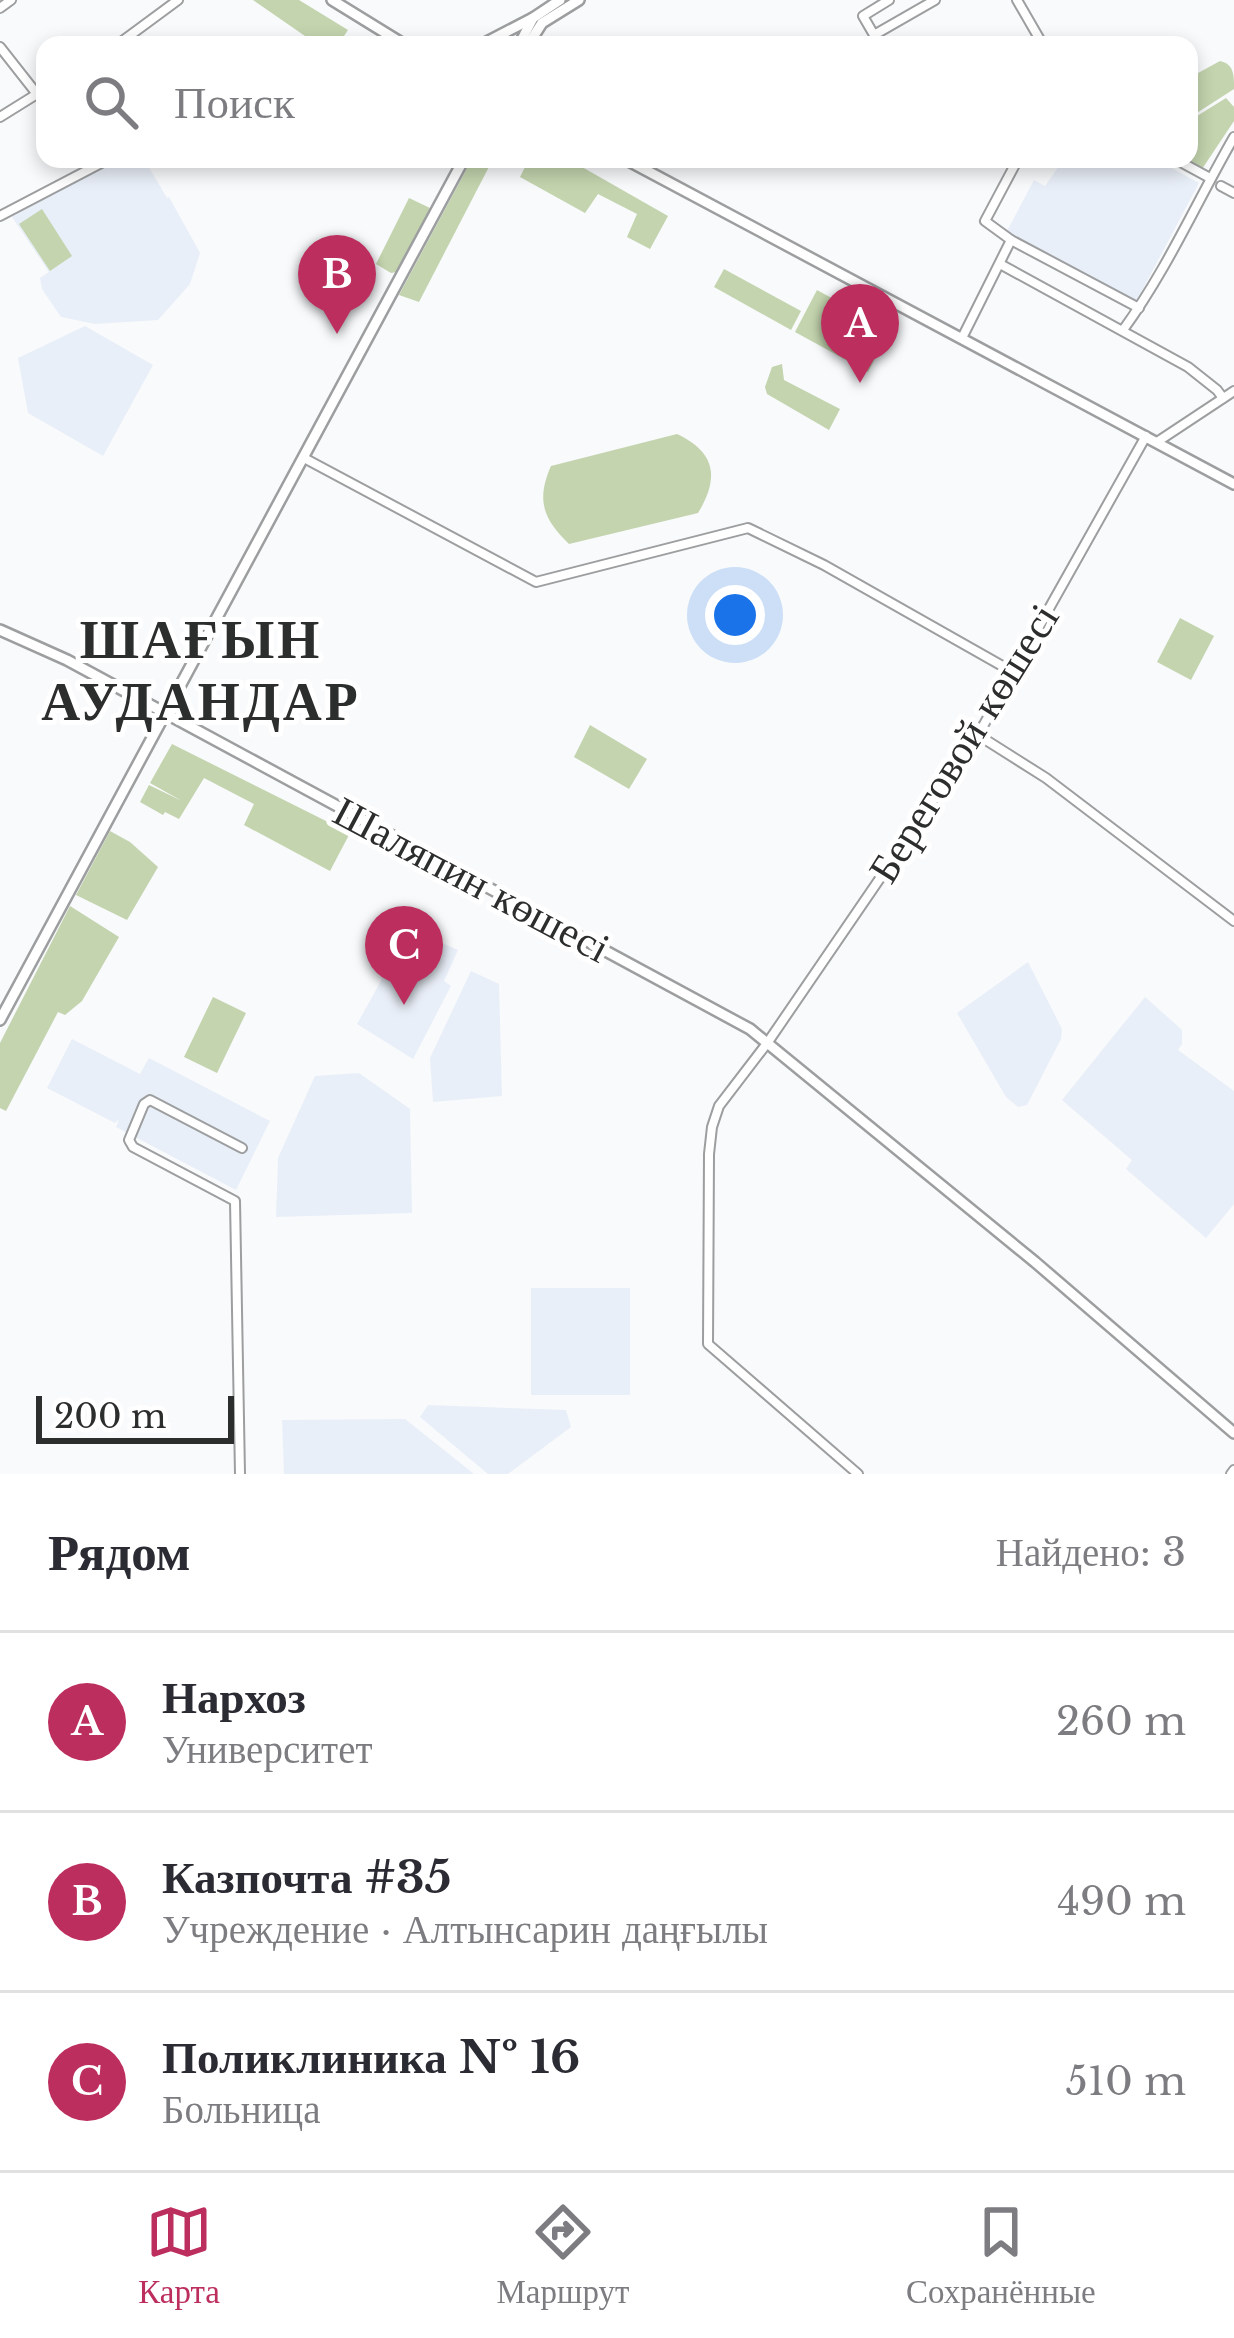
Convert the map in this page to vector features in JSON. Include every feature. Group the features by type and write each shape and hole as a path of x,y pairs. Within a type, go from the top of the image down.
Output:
{"main road":[{"path":"332,0 390,36"},
{"path":"524,36 542,5 560,0"},
{"path":"534,36 542,23 579,0"},
{"path":"498,36 533,18"},
{"path":"0,1020 459,168"},
{"path":"642,168 1234,484"},
{"name":"Шаляпин көшесі","path":"0,630 67,660 768,1042 1234,1433"}],"street":[{"path":"0,8 11,0"},
{"path":"129,36 178,0"},
{"path":"890,0 863,16 874,35 935,0"},
{"path":"1018,0 1038,36"},
{"path":"0,47 36,86"},
{"path":"0,117 36,94"},
{"path":"1123,330 1234,137"},
{"path":"0,217 92,168"},
{"path":"1013,168 985,220 1011,240 1139,308"},
{"path":"1192,168 1210,178"},
{"path":"1221,187 1234,193"},
{"path":"962,338 1011,240"},
{"path":"1000,264 1188,367 1223,398"},
{"path":"1157,442 1234,391"},
{"name":"Береговой көшесі","path":"858,1474 708,1344 712,1127 724,1097 768,1042 978,735 1146,436"},
{"path":"304,458 536,582 748,528 824,565 1012,672"},
{"path":"978,735 1063,790 1234,921"},
{"path":"239,1474 235,1201 133,1147 129,1140 150,1100 242,1148"}],"shaded area":[{"path":"98,168 149,168 200,253 190,284 158,320 95,324 61,317 42,289 40,278 49,272 12,217"},
{"path":"1058,168 1172,168 1199,183 1136,302 1007,231 1034,180 1045,186"},
{"path":"85,326 153,365 103,456 28,413 18,358"},
{"path":"410,929 458,950 444,981 451,986 413,1059 357,1024"},
{"path":"1028,962 1062,1029 1027,1105 1018,1107 1006,1097 957,1013"},
{"path":"471,971 499,984 502,1096 433,1102 430,1058"},
{"path":"1145,997 1182,1030 1178,1050 1234,1091 1234,1204 1206,1238 1126,1169 1132,1160 1062,1100"},
{"path":"72,1039 140,1074 149,1058 270,1121 236,1190 116,1127 119,1119 115,1123 47,1088"},
{"path":"359,1073 410,1109 412,1213 276,1217 278,1158 315,1076"},
{"path":"531,1288 630,1288 630,1395 531,1395"},
{"path":"428,1405 566,1410 571,1427 508,1474 488,1474 420,1417"},
{"path":"405,1419 474,1474 284,1474 282,1420"}],"green space":[{"path":"253,0 299,0 348,30 344,36 305,36"},
{"path":"1225,62 1231,67 1234,89 1198,112 1198,73"},
{"path":"1226,98 1234,107 1234,121 1202,169 1198,167 1198,115"},
{"path":"467,168 488,168 419,302 399,295"},
{"path":"524,168 584,168 668,216 650,249 627,237 637,214 598,194 585,213 520,177"},
{"path":"409,198 430,208 397,272 391,273 376,264"},
{"path":"42,209 72,256 50,271 19,224"},
{"path":"724,269 801,311 791,330 714,287"},
{"path":"817,290 890,330 868,372 795,332"},
{"path":"782,364 784,380 840,409 829,430 767,394 772,367"},
{"path":"677,434 699,449 710,467 709,488 698,513 569,544 560,535 543,499 551,466"},
{"path":"1180,618 1214,636 1191,680 1157,662"},
{"path":"590,725 647,759 629,789 574,757"},
{"path":"172,744 350,833 330,871 244,825 254,804 204,778 179,819 140,802 149,785 182,801 150,783"},
{"path":"110,831 158,867 127,920 76,895"},
{"path":"70,906 119,937 82,1001 65,1015 58,1012 6,1111 0,1108 0,1043"},
{"path":"213,997 246,1013 217,1073 184,1057"}],"place":[{"name":"Казпочта #35","path":"337,334"},
{"name":"Нархоз","path":"860,383"},
{"name":"Поликлиника № 16","path":"404,1005"}],"district":[{"name":"ШАҒЫН АУДАНДАР","path":"201,670"}]}
